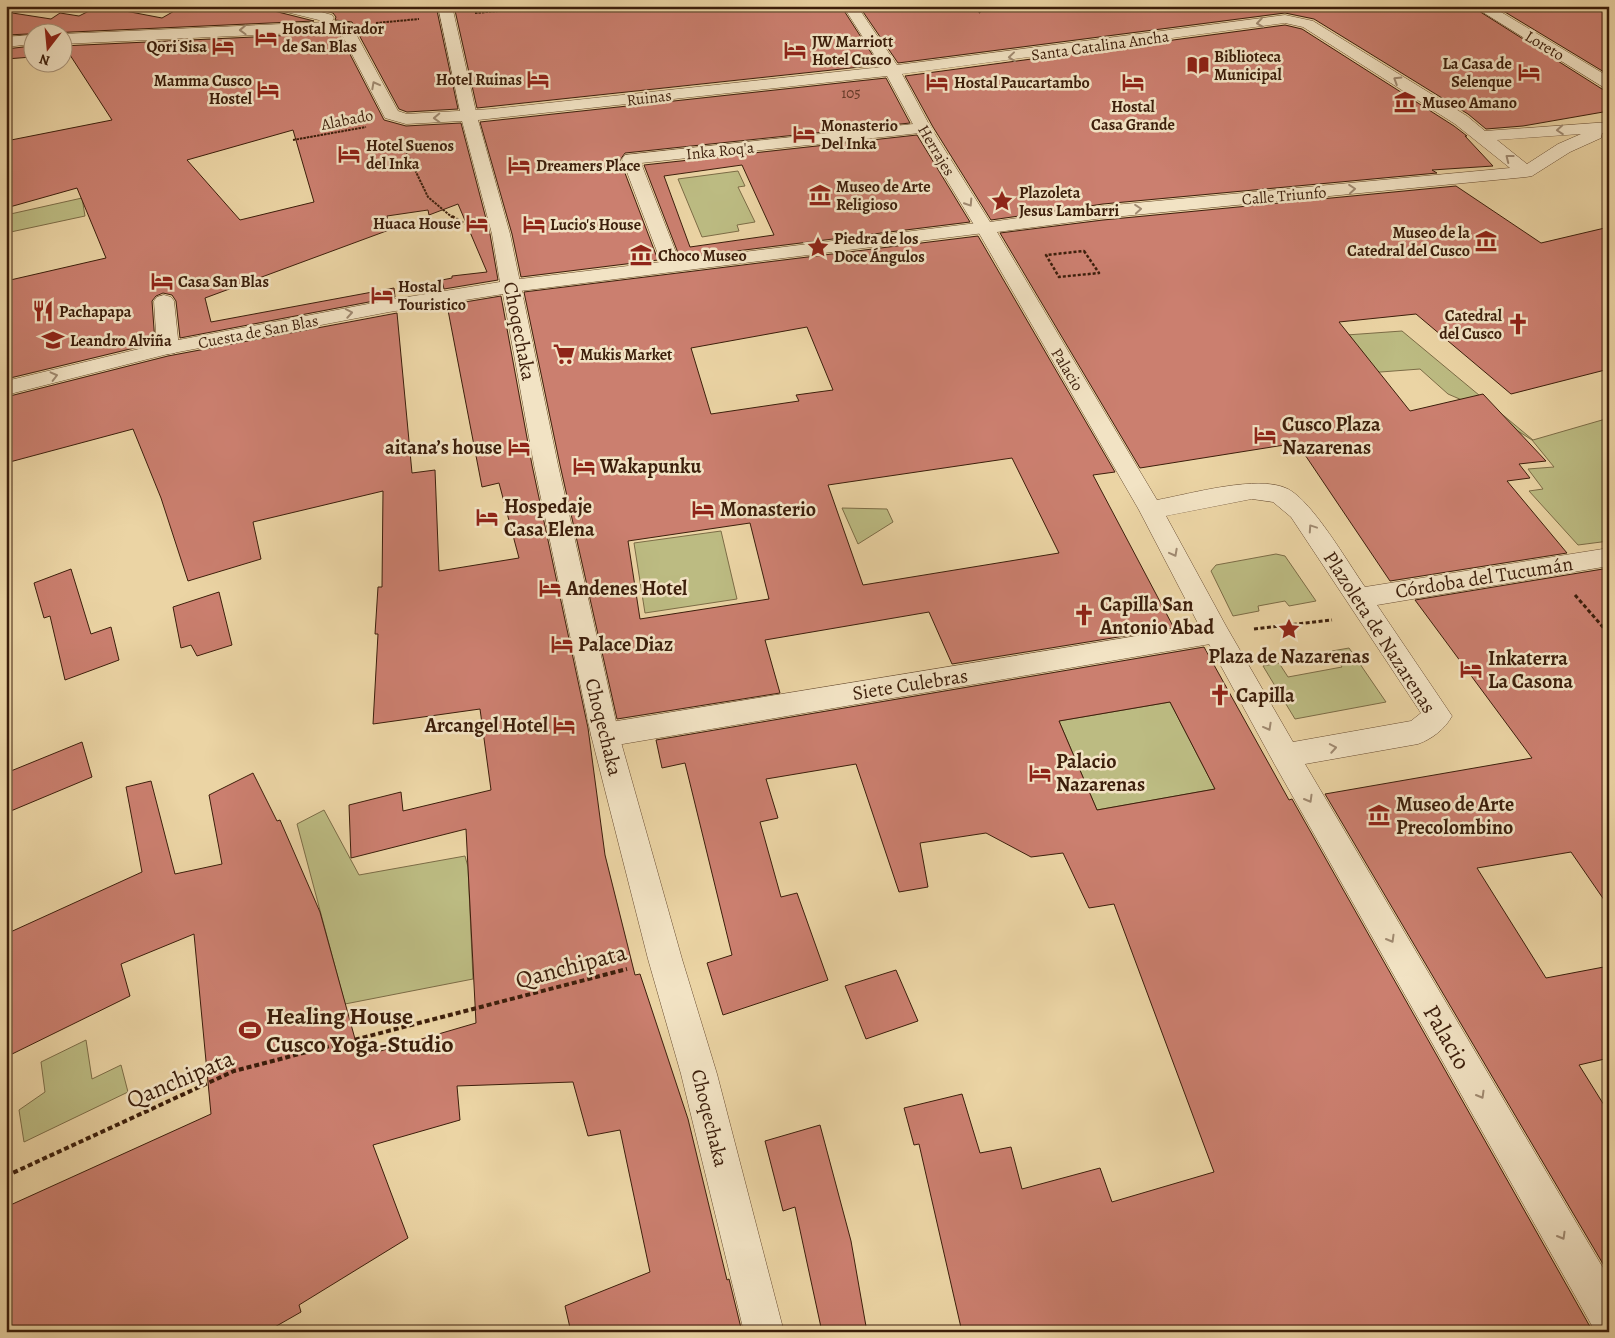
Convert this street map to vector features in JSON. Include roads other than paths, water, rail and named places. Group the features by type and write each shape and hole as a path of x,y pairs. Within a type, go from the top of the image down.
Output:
{"street":[{"path":"279,6 316,14 345,26"},
{"name":"Herrajes","path":"850,6 892,70 923,128 985,228"},
{"name":"Loreto","path":"1480,6 1609,84"},
{"name":"Choqechaka","path":"447,11 469,116 501,234 546,465 604,735 665,960 699,1074 764,1332"},
{"name":"Santa Catalina Ancha","path":"892,70 1126,43 1285,19 1308,24 1460,120 1481,136"},
{"path":"72,39 345,26"},
{"name":"Ruinas","path":"345,26 391,114 400,120 469,116 892,70"},
{"path":"6,42 22,41"},
{"path":"1481,136 1609,127"},
{"path":"1481,136 1526,172 1564,148 1609,127"},
{"name":"Inka Roq'a","path":"672,266 631,159 923,128"},
{"name":"Calle Triunfo","path":"672,266 1103,212 1526,172"},
{"name":"Palacio","path":"985,228 1151,510"},
{"name":"Cuesta de San Blas","path":"6,388 168,348 379,308 512,286 672,266"},
{"path":"164,301 168,348"},
{"name":"Plazoleta de Nazarenas","path":"1151,510 1252,491 1280,495 1300,511 1438,716 1418,732 1285,756"},
{"path":"1151,510 1216,633 1285,756"},
{"name":"Córdoba del Tucumán","path":"1359,598 1609,557"},
{"name":"Siete Culebras","path":"604,735 1216,633"},
{"name":"Palacio","path":"1285,756 1609,1317"}],"place":[{"name":"Hostal Mirador de San Blas","path":"266,37"},
{"name":"Qori Sisa","path":"223,46"},
{"name":"JW Marriott Hotel Cusco","path":"795,50"},
{"name":"Biblioteca Municipal","path":"1198,65"},
{"name":"La Casa de Selenque","path":"1529,72"},
{"name":"Hotel Ruinas","path":"538,79"},
{"name":"Hostal Paucartambo","path":"937,82"},
{"name":"Hostal Casa Grande","path":"1133,82"},
{"name":"Mamma Cusco Hostel","path":"268,89"},
{"name":"Museo Amano","path":"1405,102"},
{"name":"Monasterio Del Inka","path":"804,134"},
{"name":"Hotel Suenos del Inka","path":"349,154"},
{"name":"Dreamers Place","path":"519,165"},
{"name":"Museo de Arte Religioso","path":"820,195"},
{"name":"Plazoleta Jesus Lambarri","path":"1002,201"},
{"name":"Huaca House","path":"477,223"},
{"name":"Lucio's House","path":"534,224"},
{"name":"Museo de la Catedral del Cusco","path":"1486,241"},
{"name":"Piedra de los Doce Ángulos","path":"818,247"},
{"name":"Choco Museo","path":"641,255"},
{"name":"Casa San Blas","path":"162,281"},
{"name":"Hostal Touristico","path":"382,295"},
{"name":"Pachapapa","path":"43,311"},
{"name":"Catedral del Cusco","path":"1518,324"},
{"name":"Leandro Alviña","path":"53,340"},
{"name":"Mukis Market","path":"564,354"},
{"name":"Cusco Plaza Nazarenas","path":"1265,435"},
{"name":"aitana’s house","path":"519,447"},
{"name":"Wakapunku","path":"584,466"},
{"name":"Monasterio","path":"703,509"},
{"name":"Hospedaje Casa Elena","path":"487,517"},
{"name":"Andenes Hotel","path":"550,588"},
{"name":"Capilla San Antonio Abad","path":"1084,615"},
{"name":"Plaza de Nazarenas","path":"1289,629"},
{"name":"Palace Diaz","path":"562,644"},
{"name":"Inkaterra La Casona","path":"1471,669"},
{"name":"Capilla","path":"1220,695"},
{"name":"Arcangel Hotel","path":"564,725"},
{"name":"Palacio Nazarenas","path":"1040,773"},
{"name":"Museo de Arte Precolombino","path":"1379,815"},
{"name":"Healing House Cusco Yoga-Studio","path":"250,1030"}]}
